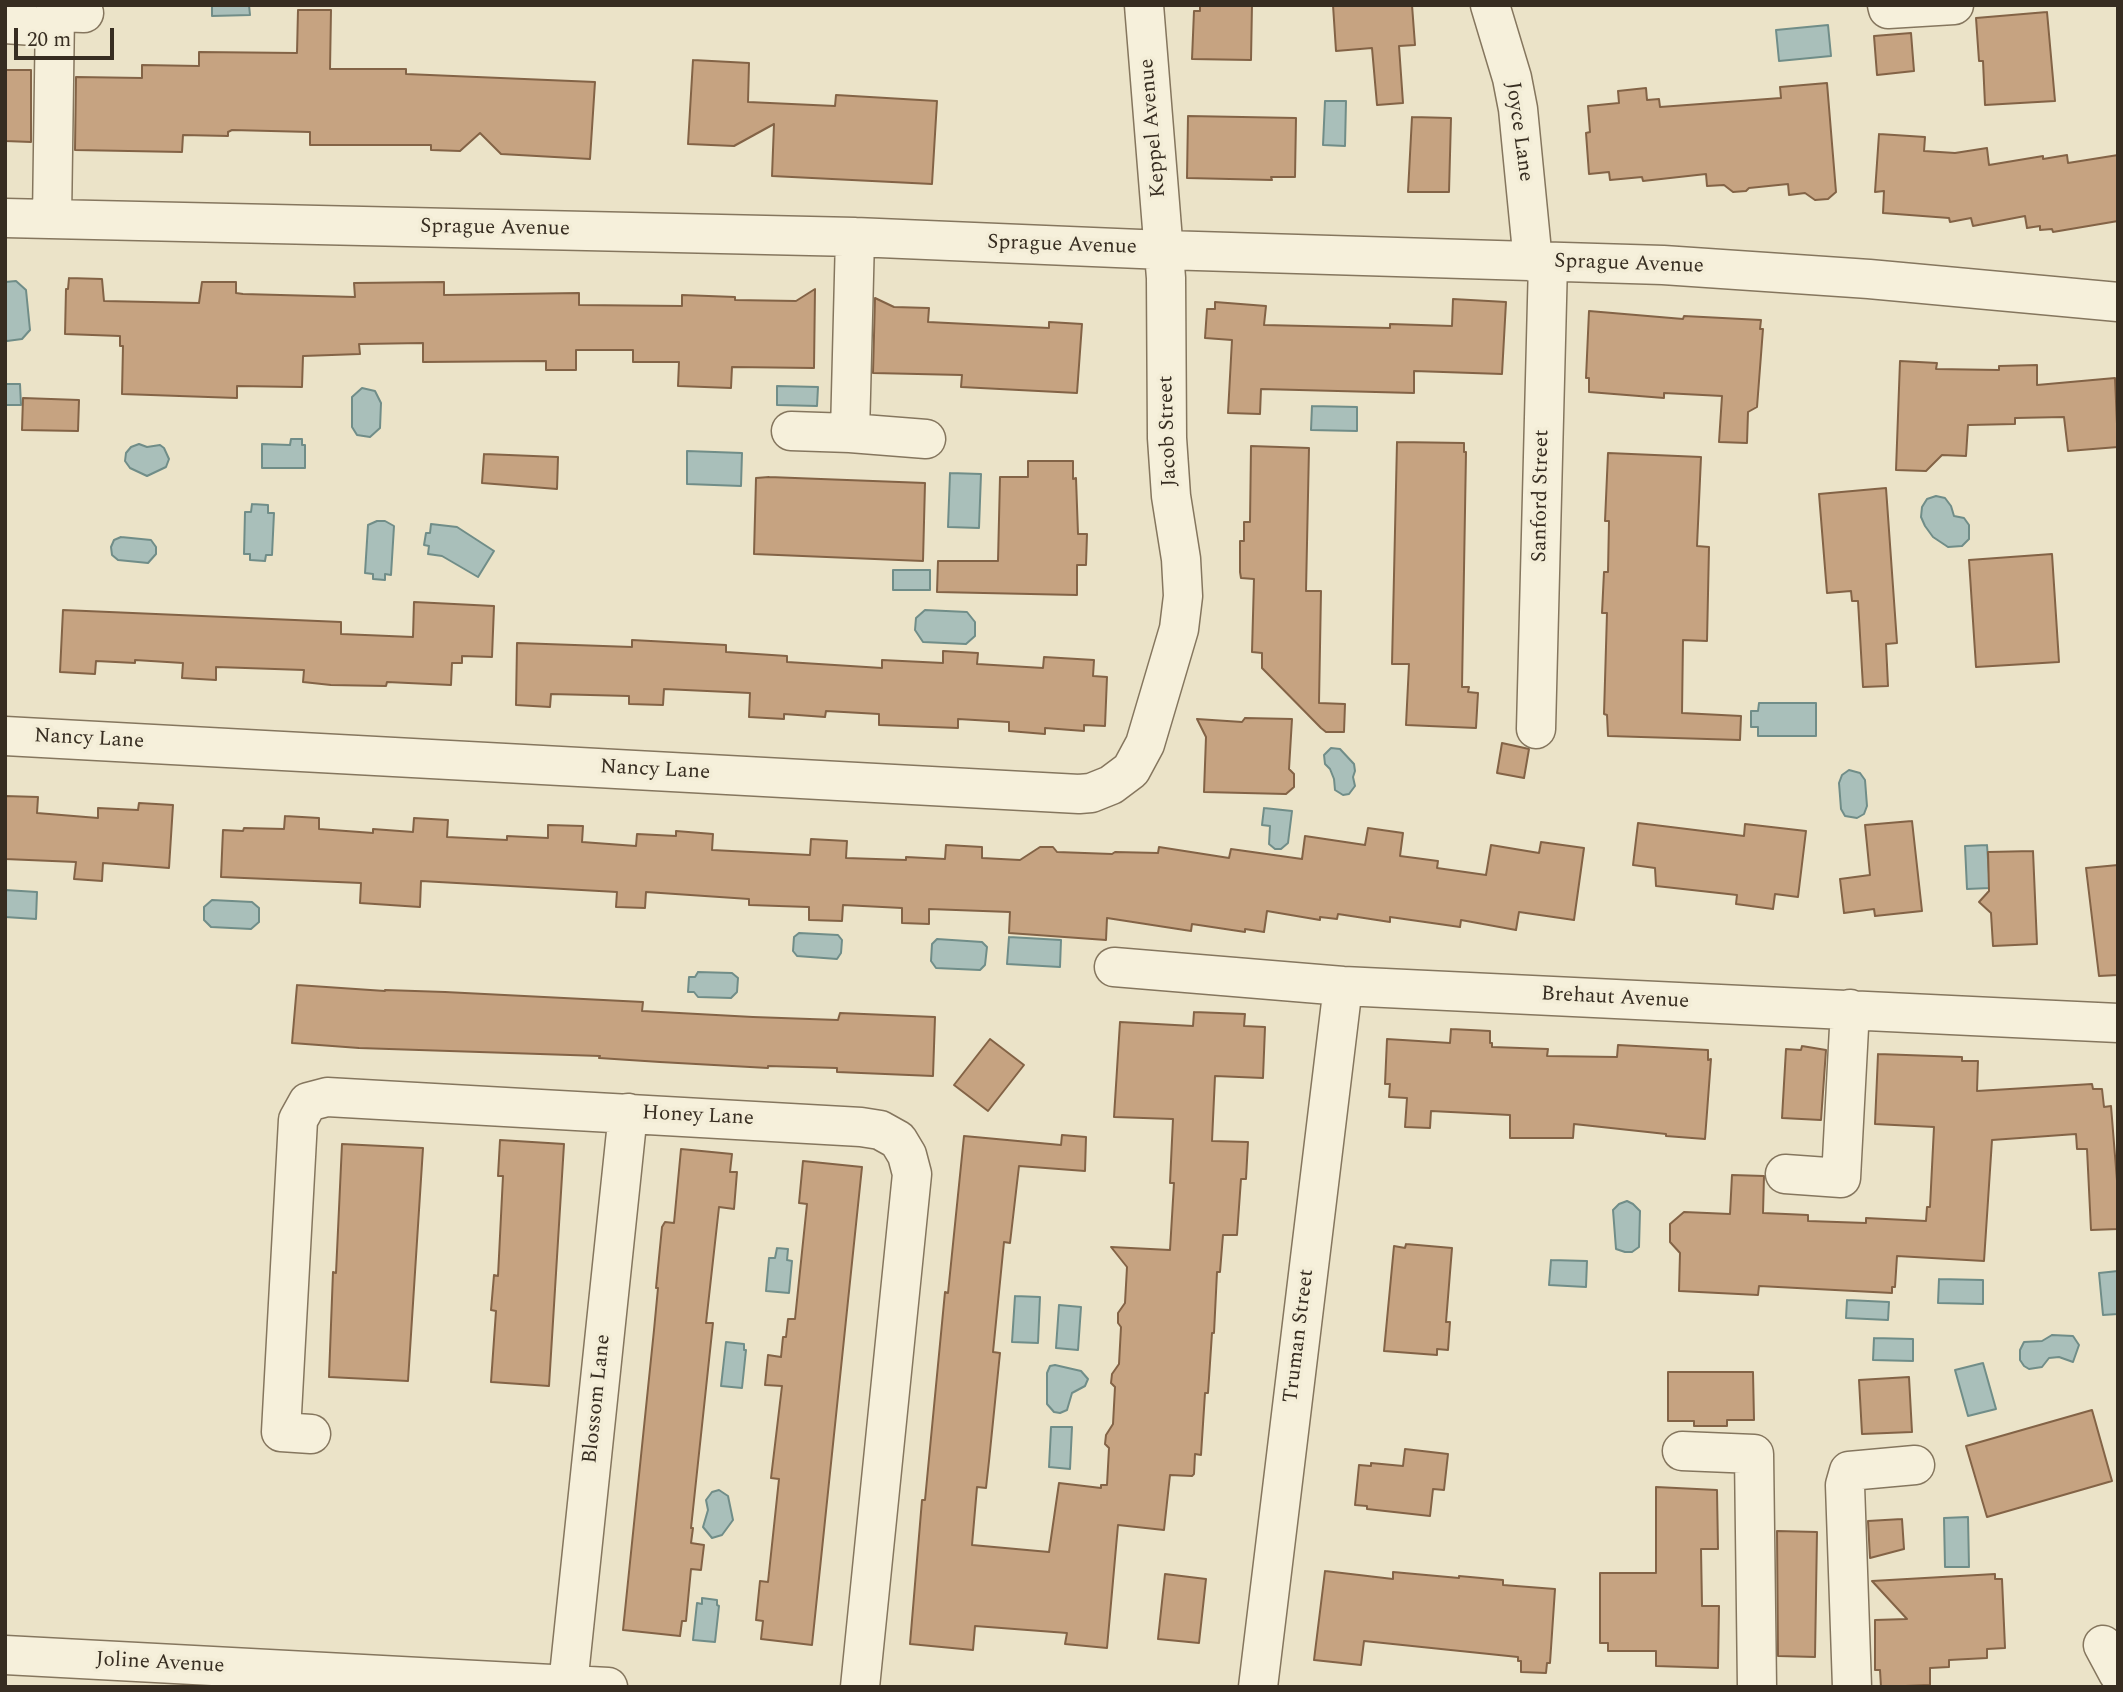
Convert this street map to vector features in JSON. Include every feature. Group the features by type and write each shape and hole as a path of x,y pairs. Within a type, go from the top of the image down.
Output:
{"street":[{"name":"Keppel Avenue","path":"1144,5 1164,250"},
{"name":"Joyce Lane","path":"1490,5 1512,78 1540,262"},
{"path":"1887,7 1954,5"},
{"path":"52,219 55,12 84,13"},
{"name":"Sprague Avenue","path":"5,218 855,237 1164,250 1662,265 1792,273 2118,302"},
{"path":"850,433 855,237"},
{"name":"Jacob Street","path":"1164,250 1167,438 1171,496 1181,559 1182,611"},
{"name":"Sanford Street","path":"1536,729 1540,262"},
{"path":"791,431 926,439"},
{"name":"Nancy Lane","path":"5,736 1091,793 1102,790 1131,769 1145,744 1182,611"},
{"name":"Brehaut Avenue","path":"1114,967 1343,986 2118,1023"},
{"name":"Truman Street","path":"1258,1687 1343,986"},
{"path":"1785,1174 1841,1178 1850,1009"},
{"name":"Honey Lane","path":"311,1434 281,1432 298,1120 308,1102 327,1097 880,1130 898,1140 907,1155 912,1174 860,1687"},
{"name":"Blossom Lane","path":"568,1685 628,1113"},
{"path":"1682,1451 1754,1454 1758,1687"},
{"path":"1852,1687 1845,1485 1849,1471 1916,1465"},
{"name":"Joline Avenue","path":"19,1666 408,1682 608,1687"}],"water":[{"path":"212,5 249,5 250,15 212,16"},
{"path":"1828,25 1831,56 1779,61 1776,30"},
{"path":"1325,101 1346,101 1345,146 1323,145"},
{"path":"16,281 26,290 30,330 22,339 7,341 5,282"},
{"path":"5,384 20,384 21,405 5,405"},
{"path":"777,386 818,387 817,406 777,405"},
{"path":"362,388 375,391 381,403 380,428 370,437 357,435 352,427 352,397"},
{"path":"1312,406 1357,407 1357,431 1311,430"},
{"path":"291,439 302,439 302,445 305,445 305,468 262,468 262,444 290,445"},
{"path":"139,444 147,447 160,445 164,448 169,459 166,467 147,476 130,468 125,461 126,453"},
{"path":"687,451 742,453 741,486 687,484"},
{"path":"950,473 981,474 979,528 948,527"},
{"path":"1936,496 1945,498 1954,516 1964,518 1969,525 1969,539 1962,546 1948,547 1933,537 1925,526 1921,517 1922,507 1927,499"},
{"path":"252,504 268,505 268,513 274,513 272,555 266,555 265,561 250,560 250,554 244,554 245,512 251,512"},
{"path":"385,521 394,526 391,575 385,574 385,580 373,579 373,574 365,573 368,525"},
{"path":"431,524 457,527 494,551 478,577 442,556 428,554 429,546 424,545"},
{"path":"121,537 151,540 156,547 156,554 148,563 118,560 112,555 111,547 114,540"},
{"path":"893,570 930,570 930,590 893,590"},
{"path":"925,610 967,612 975,622 975,636 966,644 923,642 915,630 916,618"},
{"path":"1759,703 1816,703 1816,736 1758,736 1758,727 1751,727 1751,711 1758,711"},
{"path":"1331,748 1340,749 1354,764 1355,786 1349,794 1343,795 1335,790 1334,779 1325,764 1324,755"},
{"path":"1849,770 1860,773 1865,780 1867,806 1864,814 1857,818 1845,816 1841,809 1839,783 1842,775"},
{"path":"1264,808 1292,811 1288,843 1281,849 1275,849 1269,844 1270,826 1262,825"},
{"path":"1987,845 1990,888 1967,889 1965,846"},
{"path":"5,890 37,892 36,919 5,917"},
{"path":"212,900 252,902 259,908 259,922 251,929 211,927 204,920 204,907"},
{"path":"799,933 838,935 842,940 841,953 837,959 797,956 793,951 794,937"},
{"path":"1009,937 1061,940 1060,967 1007,964"},
{"path":"937,939 982,942 987,947 985,965 980,970 936,968 931,961 932,944"},
{"path":"698,972 732,973 738,978 737,992 731,998 698,997 694,992 688,992 689,977 695,977"},
{"path":"1627,1201 1640,1211 1639,1247 1632,1252 1616,1249 1613,1210"},
{"path":"777,1248 788,1249 787,1260 792,1261 789,1293 766,1291 769,1258 775,1258"},
{"path":"1551,1260 1587,1261 1586,1287 1549,1285"},
{"path":"2118,1271 2118,1314 2103,1315 2099,1273"},
{"path":"1939,1279 1983,1280 1983,1304 1938,1303"},
{"path":"1015,1296 1040,1297 1038,1343 1012,1342"},
{"path":"1847,1300 1889,1302 1888,1320 1846,1318"},
{"path":"1059,1305 1081,1307 1078,1350 1056,1348"},
{"path":"2052,1335 2073,1336 2079,1345 2073,1362 2059,1357 2049,1358 2042,1367 2029,1369 2024,1366 2020,1360 2020,1350 2024,1342 2042,1341"},
{"path":"1874,1338 1913,1339 1913,1361 1873,1360"},
{"path":"726,1342 744,1344 746,1350 742,1388 721,1386"},
{"path":"1983,1363 1996,1409 1968,1416 1955,1370"},
{"path":"1050,1366 1081,1371 1088,1379 1085,1386 1072,1393 1067,1410 1060,1413 1054,1412 1047,1404 1047,1373"},
{"path":"1051,1427 1072,1427 1070,1469 1049,1467"},
{"path":"719,1490 728,1496 733,1520 722,1535 712,1538 703,1527 708,1510 706,1500 712,1492"},
{"path":"1968,1517 1969,1567 1945,1567 1944,1518"},
{"path":"702,1598 717,1600 719,1606 715,1642 693,1640 697,1603 702,1604"}],"building":[{"path":"1200,5 1252,5 1251,60 1192,59 1194,11 1200,11"},
{"path":"1333,5 1412,5 1415,45 1399,46 1403,103 1377,105 1372,48 1336,51"},
{"path":"298,10 331,10 330,69 406,69 406,74 595,82 590,159 501,154 480,133 460,151 431,150 431,145 310,145 310,132 232,130 228,132 228,136 183,135 182,152 75,150 76,77 142,78 142,65 199,66 199,52 297,53"},
{"path":"2047,12 2055,101 1985,105 1983,61 1979,61 1976,18"},
{"path":"1911,33 1914,71 1877,75 1874,36"},
{"path":"693,60 749,63 748,102 835,106 836,95 937,101 932,184 772,176 774,124 734,146 688,144"},
{"path":"5,70 31,70 31,142 5,141"},
{"path":"1827,83 1836,192 1828,199 1815,200 1805,193 1789,195 1788,184 1733,192 1724,185 1707,186 1706,174 1643,181 1642,177 1610,180 1609,172 1589,174 1586,133 1590,132 1588,106 1619,103 1618,91 1646,88 1647,100 1659,99 1660,107 1781,98 1780,87"},
{"path":"1188,116 1296,118 1295,177 1271,177 1272,180 1187,178"},
{"path":"1412,117 1451,118 1449,192 1408,192"},
{"path":"1879,134 1925,137 1924,151 1955,153 1987,148 1989,165 2043,156 2043,159 2067,155 2068,163 2118,155 2118,221 2053,232 2052,229 2040,230 2040,226 2027,228 2025,216 1973,226 1971,218 1950,222 1949,218 1883,213 1884,191 1875,192"},
{"path":"69,278 102,279 104,301 199,303 202,282 236,282 236,293 243,294 355,297 354,283 444,282 444,295 579,293 579,305 682,306 682,295 735,297 735,300 796,301 815,289 814,368 732,367 731,388 678,386 679,362 633,362 633,350 576,350 576,370 546,370 546,361 423,362 423,343 359,344 360,354 303,356 302,387 237,386 237,398 122,394 123,346 120,346 120,336 65,334 66,289"},
{"path":"875,298 894,307 929,308 928,322 1049,328 1049,322 1082,324 1077,393 961,387 962,375 873,373"},
{"path":"1453,299 1506,302 1502,374 1414,371 1414,393 1261,389 1260,414 1228,413 1232,340 1205,338 1207,309 1215,309 1215,302 1266,306 1264,325 1390,328 1390,324 1452,326"},
{"path":"1589,311 1683,319 1684,316 1761,320 1760,329 1763,329 1757,407 1748,412 1747,443 1719,442 1722,396 1664,393 1664,398 1589,392 1589,378 1586,378"},
{"path":"1900,361 1937,363 1936,369 1999,370 1999,366 2037,365 2037,385 2115,378 2118,447 2068,451 2064,417 2015,418 2015,424 1968,425 1966,456 1942,455 1926,471 1896,470"},
{"path":"23,398 79,400 78,431 22,430"},
{"path":"1397,442 1464,443 1462,687 1469,687 1468,692 1478,693 1476,728 1406,725 1409,664 1392,664"},
{"path":"1251,446 1309,448 1306,591 1321,591 1319,703 1345,704 1344,732 1326,732 1321,728 1262,668 1262,653 1252,652 1254,579 1241,578 1240,572 1240,541 1244,541 1244,522 1250,522"},
{"path":"1608,453 1701,457 1697,546 1709,547 1707,641 1683,640 1682,713 1741,716 1740,740 1608,736 1607,715 1604,714 1607,613 1602,613 1604,572 1608,572 1609,521 1605,521"},
{"path":"484,454 558,457 557,489 482,483"},
{"path":"1028,461 1073,461 1078,534 1087,534 1086,565 1077,565 1077,595 937,592 938,561 998,561 1000,477 1028,477"},
{"path":"756,478 925,483 923,561 754,554"},
{"path":"1886,488 1897,643 1886,644 1888,686 1863,687 1858,601 1852,601 1851,591 1827,593 1819,494"},
{"path":"2052,554 2059,662 1976,667 1969,560"},
{"path":"414,602 494,606 492,657 462,656 462,663 452,663 451,685 387,682 386,686 331,685 303,682 304,670 216,667 216,680 182,678 183,663 135,660 135,663 96,661 95,674 60,672 63,610 341,622 341,634 413,637"},
{"path":"632,640 726,645 726,652 787,656 787,662 882,668 882,660 943,663 943,651 978,653 977,664 1043,668 1044,657 1094,660 1093,676 1107,677 1105,726 1084,725 1084,731 1045,728 1045,734 1009,731 1009,722 958,719 958,728 879,725 879,714 826,711 825,717 784,714 784,719 749,717 750,693 664,689 663,705 629,704 629,696 551,694 550,707 516,705 517,643 632,647"},
{"path":"1245,718 1292,719 1289,769 1294,774 1294,787 1286,794 1204,792 1206,737 1197,719 1242,722"},
{"path":"1502,743 1529,749 1524,778 1497,773"},
{"path":"5,796 38,797 37,813 98,818 98,808 138,810 139,803 173,805 169,868 103,863 102,881 74,879 76,862 5,859"},
{"path":"285,816 319,818 319,829 373,833 373,829 413,832 414,818 448,820 447,837 507,840 507,836 548,838 548,825 583,826 582,842 636,846 637,834 676,836 676,831 713,834 712,850 810,855 811,839 847,841 846,858 906,860 906,857 945,859 946,845 982,847 982,858 1020,860 1040,847 1053,847 1057,852 1112,854 1158,853 1159,847 1229,858 1231,849 1302,859 1305,836 1365,845 1368,828 1403,833 1400,856 1438,861 1437,868 1486,875 1491,845 1539,853 1541,842 1584,848 1574,920 1519,912 1516,930 1461,920 1460,927 1390,917 1390,922 1338,914 1337,919 1320,917 1320,920 1267,911 1264,932 1192,924 1191,931 1107,918 1106,940 1009,933 1010,912 929,909 929,924 902,923 902,908 843,905 842,921 809,920 809,907 749,905 749,899 646,892 645,908 616,907 617,892 421,881 420,907 360,903 361,883 221,877 223,830 284,829"},
{"path":"1912,821 1922,911 1875,916 1874,909 1844,913 1840,879 1870,875 1865,825"},
{"path":"1638,823 1744,836 1745,824 1806,831 1798,897 1775,894 1773,909 1736,904 1737,895 1656,886 1655,868 1633,865"},
{"path":"2033,851 2037,944 1993,946 1991,913 1979,902 1989,891 1988,852"},
{"path":"2118,865 2118,975 2099,976 2086,868"},
{"path":"297,985 643,1002 642,1011 753,1017 838,1020 840,1013 935,1017 933,1076 837,1072 837,1068 768,1068 599,1058 600,1056 359,1048 292,1043"},
{"path":"1194,1012 1245,1014 1244,1026 1265,1027 1263,1078 1215,1076 1212,1141 1248,1142 1246,1179 1241,1179 1237,1235 1223,1235 1220,1272 1217,1272 1214,1333 1208,1393 1205,1393 1201,1455 1195,1454 1194,1474 1170,1475 1164,1530 1118,1525 1107,1648 1065,1644 1067,1633 975,1626 973,1650 910,1644 922,1500 925,1500 945,1292 948,1293 964,1136 1061,1145 1062,1135 1086,1137 1085,1171 1019,1166 1010,1243 1004,1242 993,1352 1000,1353 986,1488 977,1487 972,1545 1049,1552 1059,1483 1101,1488 1101,1485 1107,1485 1109,1448 1105,1444 1106,1435 1113,1424 1115,1387 1111,1383 1112,1374 1119,1364 1121,1327 1118,1313 1125,1303 1127,1267 1111,1247 1170,1250 1174,1183 1170,1183 1173,1119 1114,1117 1120,1022 1193,1026"},
{"path":"1451,1029 1490,1031 1492,1047 1548,1049 1547,1056 1617,1057 1618,1045 1708,1050 1708,1060 1711,1059 1705,1139 1574,1124 1573,1138 1510,1138 1510,1115 1431,1111 1430,1128 1405,1127 1407,1098 1389,1097 1390,1084 1385,1084 1387,1039 1450,1043"},
{"path":"990,1039 1024,1065 988,1111 954,1085"},
{"path":"1802,1046 1826,1050 1821,1120 1782,1118 1786,1049 1801,1050"},
{"path":"1878,1054 1962,1057 1962,1061 1978,1061 1977,1091 2092,1084 2093,1089 2102,1089 2104,1107 2111,1106 2118,1229 2091,1230 2087,1149 2077,1149 2076,1134 1992,1140 1984,1261 1897,1256 1895,1287 1892,1287 1892,1293 1759,1286 1758,1295 1679,1291 1680,1253 1670,1242 1670,1224 1684,1212 1730,1214 1732,1175 1764,1176 1763,1213 1808,1215 1808,1221 1866,1223 1866,1218 1926,1221 1927,1207 1930,1207 1934,1127 1875,1124"},
{"path":"500,1140 564,1144 549,1386 491,1382 496,1311 491,1310 494,1275 498,1276 503,1176 498,1176"},
{"path":"342,1144 423,1148 408,1381 329,1377"},
{"path":"681,1149 732,1154 730,1172 737,1172 734,1209 719,1207 706,1323 713,1323 691,1528 691,1543 704,1545 701,1570 691,1569 686,1621 682,1621 680,1636 623,1630 662,1227 665,1222 674,1223"},
{"path":"803,1161 862,1167 812,1645 761,1639 763,1621 756,1620 760,1581 768,1582 779,1479 771,1478 782,1386 765,1385 768,1355 781,1357 788,1319 795,1319 807,1204 799,1203"},
{"path":"1406,1244 1452,1248 1446,1322 1450,1322 1448,1350 1437,1349 1437,1355 1384,1351 1394,1246 1405,1248"},
{"path":"1668,1372 1753,1372 1754,1420 1727,1420 1727,1426 1694,1426 1694,1421 1668,1421"},
{"path":"1909,1377 1912,1432 1862,1434 1859,1380"},
{"path":"2092,1410 2112,1481 1987,1517 1966,1446"},
{"path":"1405,1449 1448,1454 1444,1490 1433,1489 1430,1516 1367,1509 1367,1506 1355,1505 1359,1465 1371,1466 1371,1463 1403,1466"},
{"path":"1656,1487 1717,1490 1718,1549 1701,1549 1702,1606 1719,1606 1718,1668 1656,1666 1656,1651 1608,1651 1608,1643 1600,1643 1600,1573 1656,1573"},
{"path":"1902,1519 1904,1549 1870,1558 1868,1521"},
{"path":"1777,1531 1817,1532 1815,1657 1778,1656"},
{"path":"1325,1571 1393,1579 1393,1572 1459,1576 1503,1580 1503,1585 1555,1589 1550,1663 1547,1663 1546,1673 1521,1672 1521,1661 1518,1661 1518,1657 1364,1641 1361,1665 1314,1660"},
{"path":"1165,1574 1206,1579 1199,1643 1158,1639"},
{"path":"1995,1574 1995,1579 2002,1579 2005,1648 1987,1649 1987,1658 1949,1660 1949,1667 1930,1668 1930,1685 1881,1687 1880,1670 1875,1670 1875,1620 1907,1619 1872,1581"}]}
